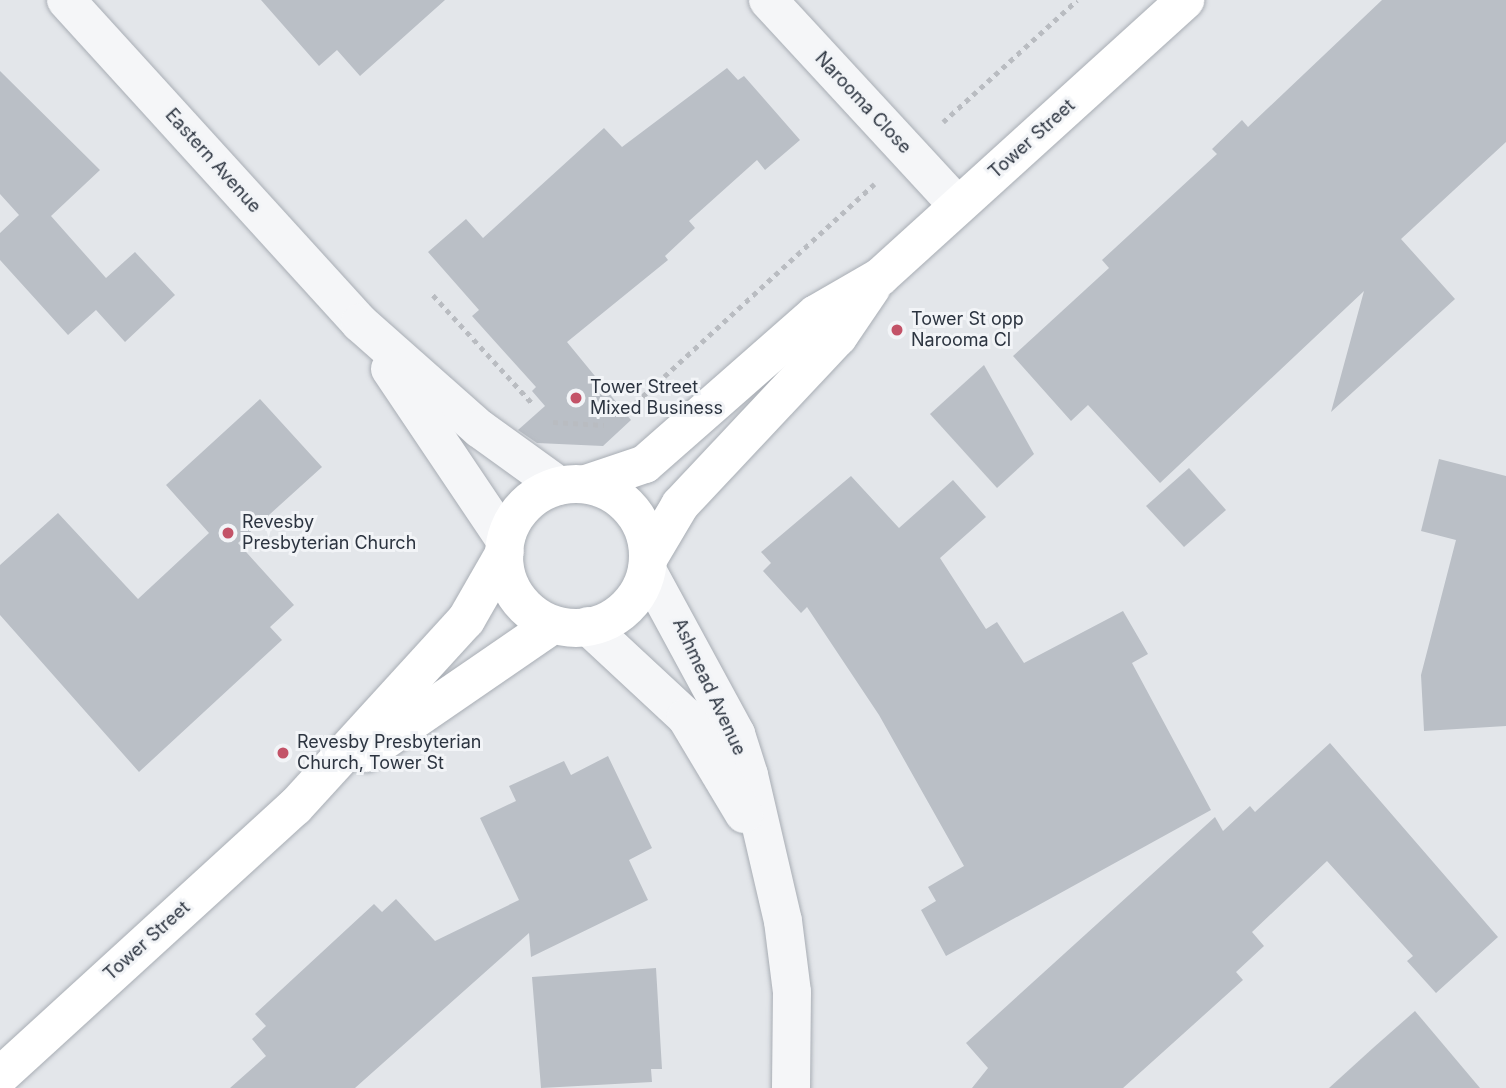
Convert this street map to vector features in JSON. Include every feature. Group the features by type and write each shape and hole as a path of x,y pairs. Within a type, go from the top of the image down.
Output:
{"main road":[{"name":"Tower Street","path":"573,485 645,464 816,314 880,277 1185,0"},
{"name":"Tower Street","path":"647,564 680,505 838,337 880,277"},
{"path":"573,485 632,509 645,532 647,564 627,607 570,625 513,591 505,546 516,515 535,496 573,485"},
{"name":"Tower Street","path":"0,1076 295,807 466,620 505,546"},
{"name":"Tower Street","path":"295,807 570,625"}],"street":[{"name":"Eastern Avenue","path":"66,0 360,323 480,429 573,485"},
{"name":"Narooma Close","path":"768,0 958,206"},
{"name":"Eastern Avenue","path":"360,323 505,546"},
{"name":"Ashmead Avenue","path":"647,564 736,734 765,852 792,992 791,1088"},
{"name":"Ashmead Avenue","path":"570,625 686,717 765,852"}],"path":[{"path":"548,421 611,425 1077,0"},
{"path":"433,295 540,412"}],"building":[{"path":"261,0 445,0 360,76 337,50 319,66"},
{"path":"1382,0 1506,0 1506,142 1401,239 1455,299 1331,412 1364,291 1160,483 1088,405 1071,421 1013,356 1109,268 1102,260 1217,154 1212,149 1242,120 1248,127"},
{"path":"727,68 738,80 744,76 800,140 765,170 757,160 689,221 695,228 665,256 668,260 567,342 631,420 603,446 537,443 518,430 545,406 532,391 536,387 472,316 479,310 428,252 466,219 483,238 604,128 622,147"},
{"path":"0,71 100,170 51,216 106,278 135,252 175,295 125,342 96,310 68,335 0,260 0,233 19,215 0,194"},
{"path":"984,365 1034,454 997,488 930,414"},
{"path":"260,399 322,467 238,543 294,605 270,627 282,640 139,772 0,615 0,565 58,513 138,599 209,533 166,485"},
{"path":"1439,459 1506,476 1506,726 1424,731 1421,675 1456,540 1421,531"},
{"path":"1189,468 1226,510 1184,547 1146,506"},
{"path":"851,476 899,528 953,480 986,517 940,558 986,629 997,622 1024,663 1123,611 1148,654 1132,663 1211,810 946,956 921,910 936,901 928,887 964,866 879,715 807,607 801,613 763,571 771,563 761,552"},
{"path":"1330,743 1498,937 1436,993 1407,961 1413,956 1327,861 1252,932 1264,946 1236,972 1243,980 1123,1088 972,1088 988,1068 966,1043 1215,817 1223,831 1250,806 1255,812"},
{"path":"608,756 652,848 629,860 648,900 531,957 529,933 355,1088 230,1088 266,1056 252,1039 266,1026 255,1014 374,904 382,912 396,899 435,941 519,900 480,818 516,801 509,786 564,761 571,775"},
{"path":"656,968 662,1069 651,1069 652,1082 541,1088 532,977"},
{"path":"1415,1011 1480,1088 1329,1088 1373,1048"}],"place":[{"name":"Tower St opp Narooma Cl","path":"897,330"},
{"name":"Tower Street Mixed Business","path":"576,398"},
{"name":"Revesby Presbyterian Church","path":"228,533"},
{"name":"Revesby Presbyterian Church, Tower St","path":"283,753"}]}
